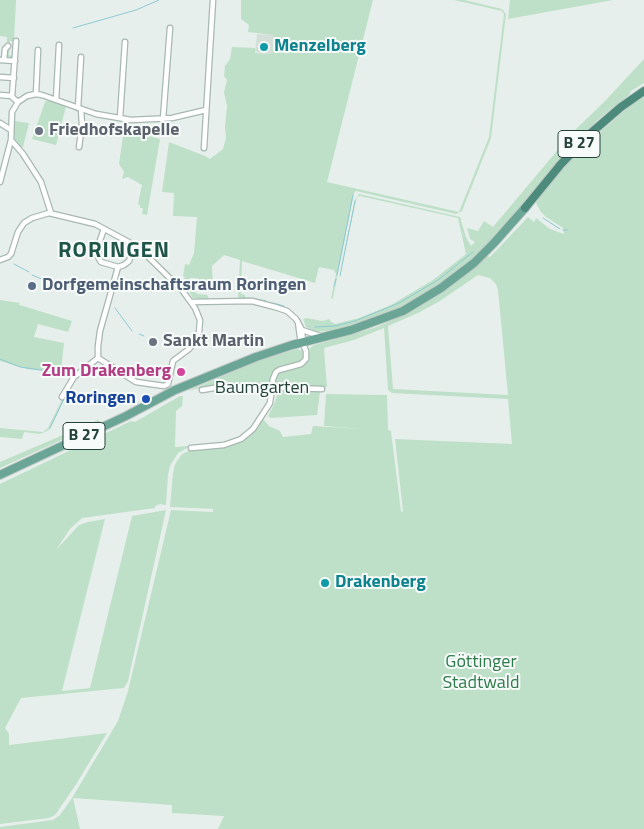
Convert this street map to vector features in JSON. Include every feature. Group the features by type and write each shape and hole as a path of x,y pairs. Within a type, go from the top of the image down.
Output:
{"highway":[{"name":"B 27","path":"525,208 587,136 614,112 644,91"}],"main road":[{"name":"B 27","path":"0,475 126,416 175,390 256,357 390,317 420,302 442,288 474,263 525,208"}],"street":[{"path":"204,148 213,0"},
{"path":"163,119 170,28"},
{"path":"12,96 16,41"},
{"path":"120,118 125,42"},
{"path":"56,100 59,45"},
{"path":"8,46 5,49 2,60 15,61"},
{"path":"36,94 38,50"},
{"path":"79,147 82,125 80,108 82,57"},
{"path":"0,77 14,78"},
{"path":"0,182 11,140 12,112 18,102 24,97 36,94 120,118 143,120 163,119 206,110"},
{"path":"0,95 12,96 18,102"},
{"path":"0,123 11,130"},
{"path":"11,140 23,154 41,182 51,212"},
{"path":"0,260 11,254 18,232 24,223 32,218 51,212 86,221 135,245 156,264 191,302 199,318 198,334 192,346 173,362 168,384 164,386 136,382 98,358"},
{"path":"104,229 98,243 98,258 103,263 118,266 127,263 135,245"},
{"path":"98,358 101,325 118,266"},
{"path":"191,302 258,302 287,311 298,322 302,330 307,355 304,362 278,371 274,376 269,406 257,424 245,436 224,445 191,448"},
{"path":"298,322 300,337 303,342"},
{"path":"302,330 327,337"},
{"path":"62,396 74,377 98,358"},
{"name":"Baumgarten","path":"202,390 226,386 322,389"}],"shaded area":[{"path":"257,34 274,35 272,54 255,52"}],"green space":[{"path":"0,0 16,0 14,41 10,41 9,55 13,56 12,59 8,59 6,56 9,46 7,37 0,36"},
{"path":"241,0 373,0 327,182 459,212 489,137 504,14 502,11 454,0 464,0 502,9 506,14 491,138 462,211 456,214 356,191 354,193 333,298 331,299 336,274 334,270 319,267 315,283 242,261 241,294 245,295 245,297 266,300 266,302 254,299 238,299 240,260 224,255 212,266 213,289 209,290 208,286 204,286 204,283 201,282 203,278 200,281 190,278 188,282 197,294 207,295 210,300 193,298 188,289 181,283 185,277 183,276 185,264 189,265 194,253 197,217 173,216 174,193 162,192 169,142 210,159 223,149 226,138 227,106 224,92 227,80 224,76 225,66 230,59 232,47 255,48 255,53 272,54 274,35 248,32 249,25 241,19"},
{"path":"510,0 613,0 508,19"},
{"path":"644,59 644,83 631,91 629,95 600,118 577,140 494,239 468,263 439,285 389,313 361,324 336,330 316,332 306,327 303,319 322,321 330,319 335,324 359,318 391,305 433,280 466,254 458,218 360,196 357,197 359,194 460,217 471,246 475,242 470,239 467,228 478,231 484,221 493,227 572,133"},
{"name":"Göttinger Stadtwald","path":"644,97 644,829 218,829 224,816 172,813 172,805 73,798 80,829 0,829 0,827 53,820 60,815 118,721 128,691 171,510 213,512 213,509 170,507 175,464 182,454 193,449 237,441 262,418 269,426 280,431 283,437 311,434 313,426 362,429 324,426 326,394 387,395 388,430 391,431 401,512 403,511 395,439 512,444 508,399 392,393 388,390 384,328 354,340 324,348 327,387 278,385 275,384 275,378 280,372 305,363 310,348 314,345 374,328 422,305 487,256 490,257 528,217 534,222 536,218 550,229 564,234 563,228 546,217 536,203 575,154 632,104","holes":["478,275 490,278 496,284 498,290 508,395 393,389 388,326 440,301"]},
{"path":"49,100 66,106 56,145 32,139 45,102"},
{"path":"14,121 29,123 23,147 20,147 13,137"},
{"path":"124,129 160,139 147,215 142,214 143,208 140,208 138,204 142,185 128,177 122,179 124,172 119,164"},
{"path":"357,197 339,275 355,200"},
{"path":"0,300 20,303 19,305 72,321 68,332 38,324 34,337 64,343 61,371 76,371 72,374 27,369 0,361"},
{"path":"296,349 304,351 305,358 300,362 274,371 268,385 234,385 227,381 188,391 256,362"},
{"path":"278,391 320,392 317,415 271,418 268,416"},
{"path":"183,396 182,406 176,411 175,447 189,447 178,453 170,466 166,505 160,504 155,506 155,508 82,518 70,529 56,550 79,525 105,519 62,691 90,688 132,516 166,510 128,681 124,688 21,698 5,728 9,734 9,745 107,733 55,815 49,818 0,824 0,484 131,421 135,422"},
{"path":"63,397 65,397 50,429 39,434 24,432 22,439 0,437 0,428 43,432 48,428"},
{"path":"98,420 101,422 0,468 0,462"}],"waterway":[{"path":"73,28 136,10 159,0"},
{"path":"337,275 353,195"},
{"path":"340,276 355,201"},
{"path":"543,218 560,229"},
{"path":"315,327 335,326 355,321 399,303 438,280 473,252"},
{"path":"14,264 29,272"},
{"path":"32,275 54,284"},
{"path":"334,286 336,279"},
{"path":"63,285 70,287"},
{"path":"241,299 245,298"},
{"path":"248,298 266,301"},
{"path":"273,303 284,306"},
{"path":"115,308 132,331"},
{"path":"139,334 144,336"},
{"path":"0,359 20,367 56,372"},
{"path":"59,372 71,373"},
{"path":"265,416 272,402 274,390"},
{"path":"50,428 64,399"},
{"path":"258,426 261,421"},
{"path":"249,436 254,431"}],"place":[{"name":"Menzelberg","path":"264,47"},
{"name":"Friedhofskapelle","path":"39,131"},
{"name":"Dorfgemeinschaftsraum Roringen","path":"32,286"},
{"name":"Sankt Martin","path":"153,342"},
{"name":"Zum Drakenberg","path":"181,372"},
{"name":"Roringen","path":"146,399"},
{"name":"Drakenberg","path":"325,583"}],"district":[{"name":"RORINGEN","path":"114,252"}]}
